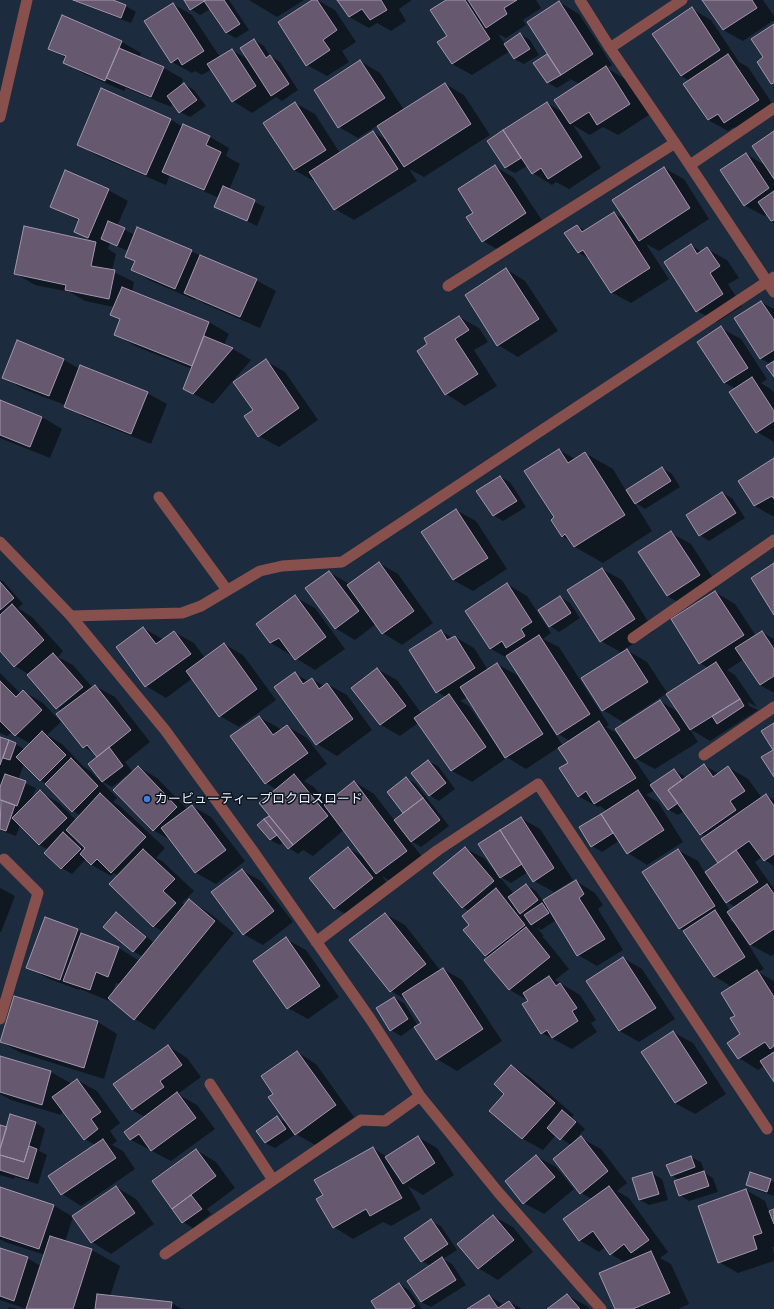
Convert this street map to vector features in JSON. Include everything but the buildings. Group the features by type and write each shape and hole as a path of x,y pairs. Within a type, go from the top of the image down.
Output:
{"street":[{"path":"0,117 27,0"},
{"path":"580,0 610,48 770,279 774,292"},
{"path":"610,48 682,0"},
{"path":"690,165 774,108"},
{"path":"448,286 675,143"},
{"path":"71,616 182,613 201,606 260,571 282,566 342,562 770,279"},
{"path":"159,497 227,590"},
{"path":"633,638 774,540"},
{"path":"0,542 71,616 165,730 316,942 420,1096 498,1192 601,1309"},
{"path":"704,755 774,707"},
{"path":"316,942 438,850 538,784 767,1129"},
{"path":"0,1019 38,893 4,859"},
{"path":"210,1084 273,1180"},
{"path":"165,1254 361,1120 385,1121 420,1096"}],"place":[{"name":"カービューティープロクロスロード","path":"147,799"}]}
